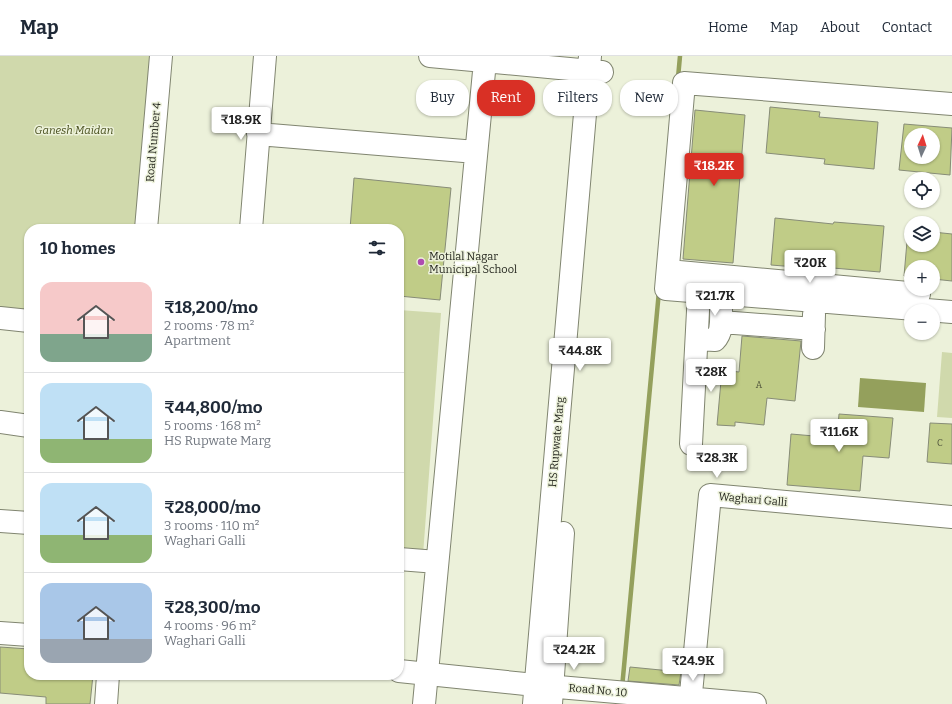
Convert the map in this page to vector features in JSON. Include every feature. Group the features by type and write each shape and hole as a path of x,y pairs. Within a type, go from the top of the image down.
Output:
{"street":[{"name":"Road Number 4","path":"146,224 161,56"},
{"path":"251,224 265,56"},
{"path":"430,56 485,61 596,64"},
{"path":"424,704 485,61"},
{"name":"HS Rupwate Marg","path":"543,695 596,64"},
{"path":"952,104 684,83 666,289 722,294 749,287 876,298 952,312"},
{"path":"258,134 476,152"},
{"path":"668,271 814,301 876,298 952,297"},
{"path":"691,444 699,292"},
{"path":"697,340 715,340 718,336 721,322 722,294"},
{"path":"721,322 814,339 814,301"},
{"path":"0,318 24,320"},
{"path":"0,422 24,425"},
{"name":"Waghari Galli","path":"690,701 710,495 952,517"},
{"path":"0,521 24,523"},
{"path":"404,559 437,562"},
{"path":"0,633 24,635"},
{"name":"Road No. 10","path":"404,672 426,674 543,695 618,692 690,701 755,704"},
{"path":"106,704 108,680"}],"green space":[{"name":"Ganesh Maidan","path":"0,56 154,56 138,224 24,224 24,316 0,314"},
{"path":"404,310 441,313 423,555 404,553"},
{"path":"942,352 952,353 952,418 937,417"}],"shaded area":[{"path":"860,378 926,383 924,412 858,407"}],"building":[{"path":"770,107 820,112 819,117 878,122 874,169 824,164 825,159 766,153"},
{"path":"695,110 745,115 733,263 683,259"},
{"path":"904,124 952,128 950,175 940,174 940,172 899,170"},
{"name":"Motilal Nagar Municipal School","path":"354,178 451,188 440,300 404,296 404,224 350,224"},
{"path":"775,218 833,224 834,222 884,226 880,272 821,267 821,269 771,265"},
{"path":"940,233 952,234 952,281 940,280 940,260 905,260 906,252 940,252"},
{"path":"742,336 801,341 795,401 767,398 764,425 735,422 735,426 717,425 722,370 739,372"},
{"path":"839,414 893,418 889,458 863,456 860,491 787,485 791,434 837,438"},
{"path":"930,423 952,424 952,464 927,462"},
{"path":"0,647 24,649 24,680 92,680 90,704 46,704 46,697 0,693"},
{"path":"630,667 681,672 679,685 628,681"}],"waterway":[{"path":"678,78 680,56"},
{"path":"622,688 659,291"}],"place":[{"name":"Motilal Nagar Municipal School","path":"421,262"}]}
